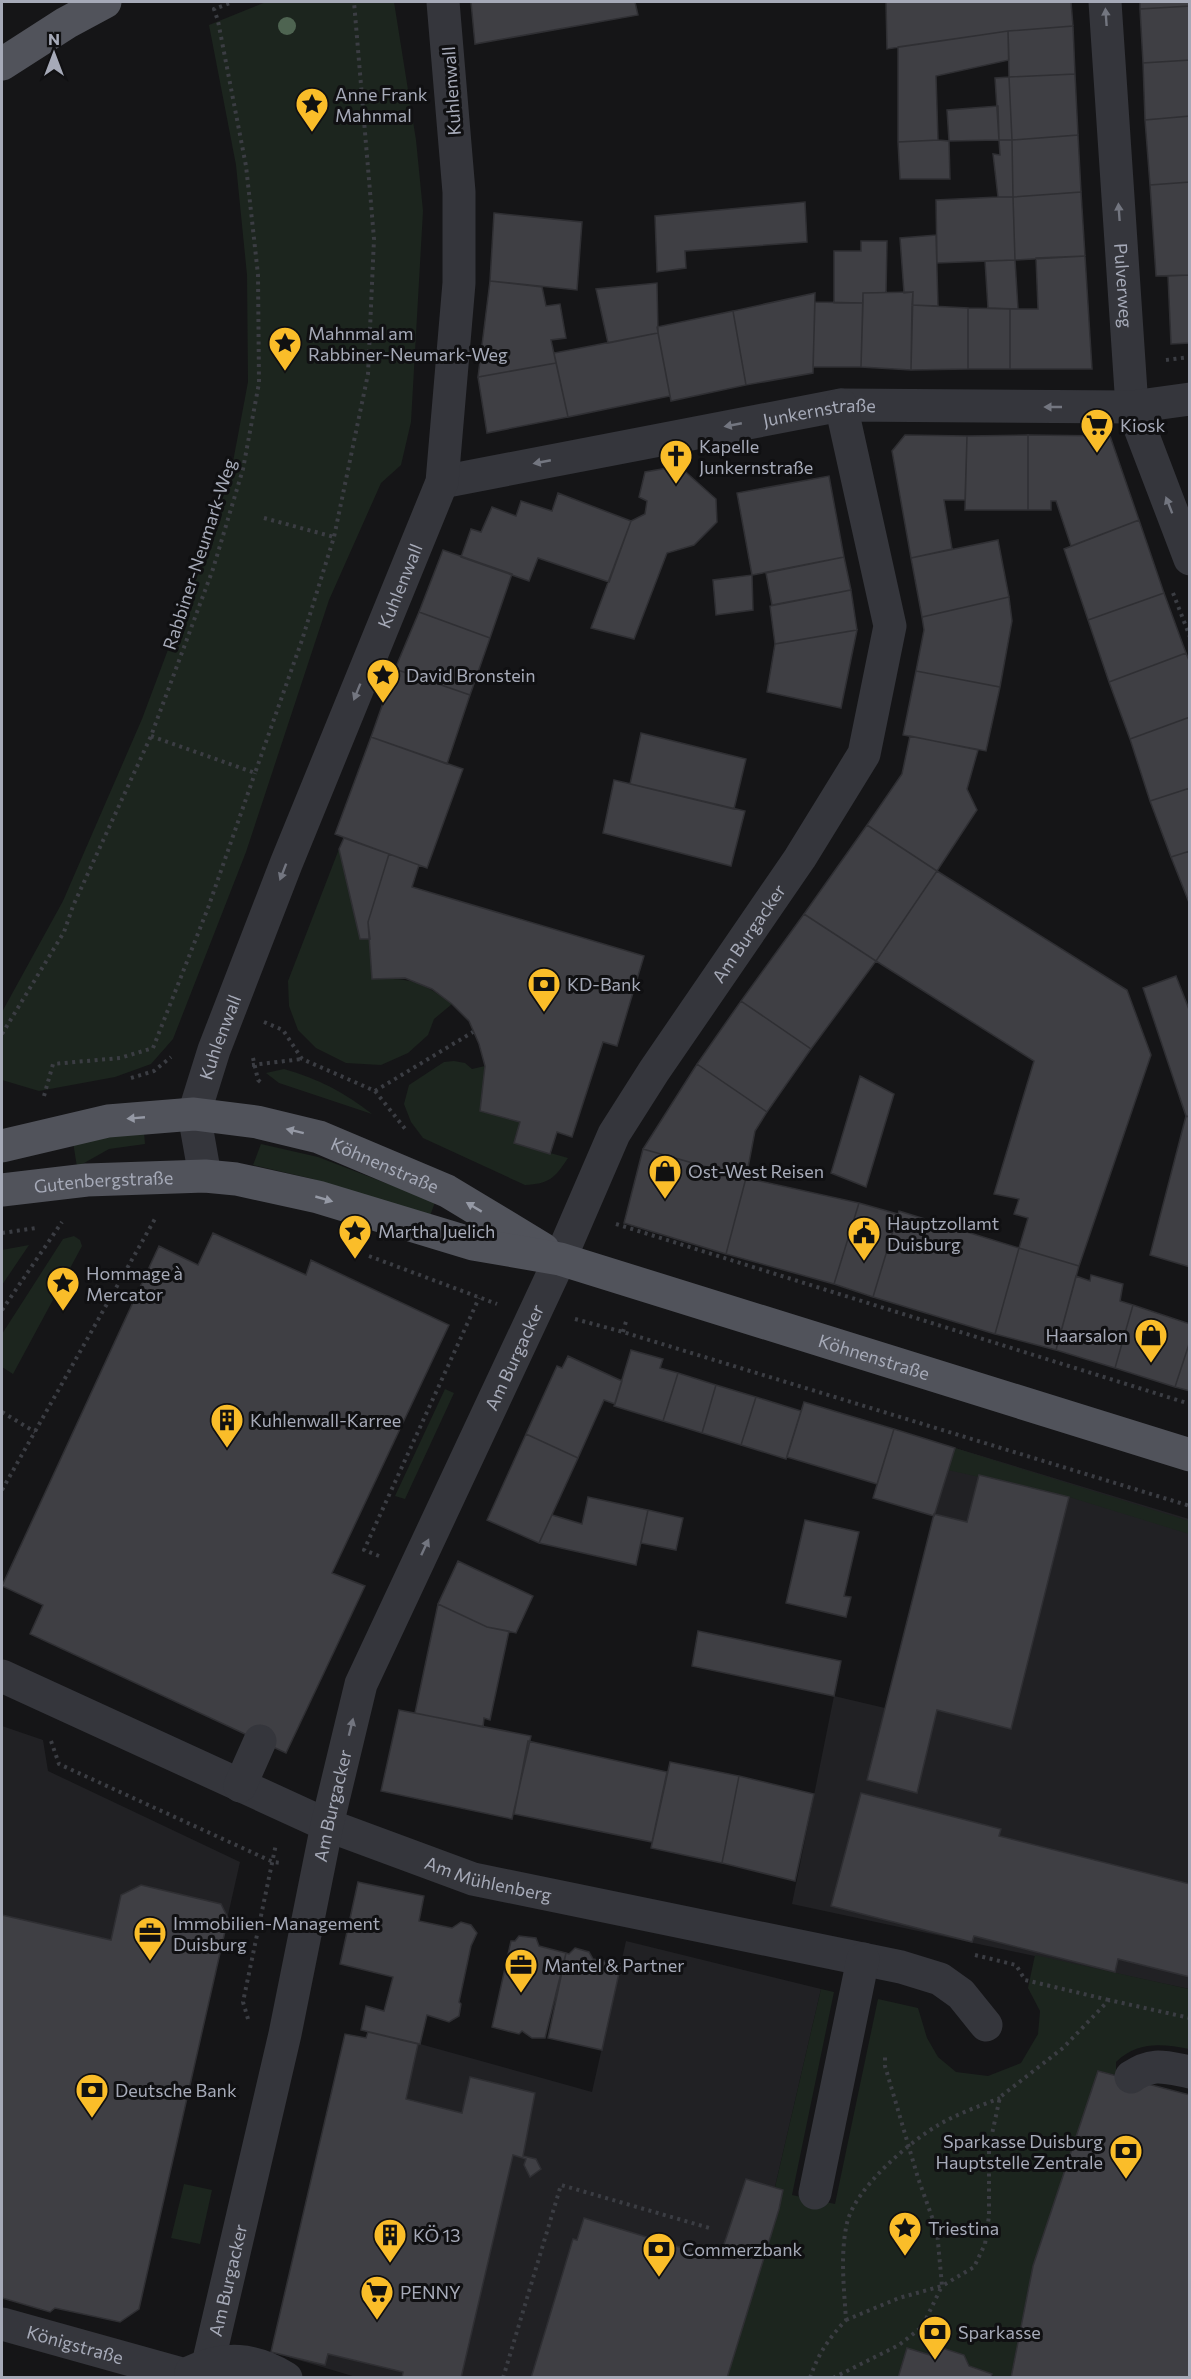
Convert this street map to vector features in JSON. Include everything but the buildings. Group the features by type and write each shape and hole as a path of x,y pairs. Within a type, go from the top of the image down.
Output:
{"main road":[{"path":"2,64 66,23 105,2"},
{"path":"2,1146 108,1121 194,1114"},
{"name":"Köhnenstraße","path":"194,1114 257,1122 319,1137 447,1191 560,1259"},
{"name":"Köhnenstraße","path":"205,1176 236,1179 318,1197 473,1244 560,1259 1190,1455"},
{"name":"Gutenbergstraße","path":"2,1190 87,1180 205,1176"}],"street":[{"name":"Kuhlenwall","path":"205,1176 194,1114 214,1050 277,886 442,482 459,283 459,192 443,2"},
{"name":"Pulverweg","path":"1105,2 1132,407 1190,560"},
{"name":"Junkernstraße","path":"442,482 842,405 1132,407 1190,399"},
{"name":"Am Burgacker","path":"192,2372 274,2078 327,1825 361,1684 560,1259 614,1134 654,1071 800,858 864,754 890,626 842,405"},
{"name":"Am Mühlenberg","path":"2,1676 327,1825 473,1879 901,1967 940,1979 961,1994 986,2025"},
{"path":"240,1786 260,1741"},
{"path":"815,2193 863,1959"},
{"path":"1131,2077 1146,2067 1190,2072"},
{"name":"Königstraße","path":"2,2324 192,2372 235,2360 261,2365 286,2378"}],"path":[{"name":"Rabbiner-Neumark-Weg","path":"2,1034 64,932 73,906 151,736 213,569 243,469 259,383 258,275 246,166 214,9 233,2"},
{"path":"54,1094 43,1096 53,1064 120,1058 153,1048 208,908 303,640 334,537 368,374 374,239 354,2"},
{"path":"264,518 334,537"},
{"path":"151,736 255,773"},
{"path":"261,1021 283,1030 302,1059 375,1091 412,1137"},
{"path":"375,1091 473,1032"},
{"path":"126,1080 154,1071 173,1055"},
{"path":"580,1212 1190,1404"},
{"path":"2,1490 157,1216"},
{"path":"145,1217 167,1216"},
{"path":"52,1225 74,1222"},
{"path":"2,1233 42,1227"},
{"path":"359,1252 511,1308 536,1310 623,1332 1190,1506"},
{"path":"2,1412 35,1432"},
{"path":"972,1954 1016,1965 1024,1980 1190,2018"},
{"path":"846,2320 843,2243 848,2220 869,2184 909,2145 941,2123 1000,2097 1063,2048 1109,2000"},
{"path":"833,2378 899,2345 922,2327 942,2286 937,2231 885,2066 886,2046"},
{"path":"810,2378 818,2356 829,2338 846,2320 899,2298 942,2286 974,2267 985,2244 988,2216 988,2148 1000,2097"},
{"path":"503,2378 561,2185 713,2229"}],"shaded area":[{"path":"266,2 394,2 416,140 423,211 411,422 401,465 381,483 329,600 246,852 173,1039 151,1064 115,1077 39,1091 2,1080 2,1012 63,901 142,719 200,564 232,467 248,382 247,275 236,165 209,25"},
{"path":"339,849 360,938 370,939 372,979 415,982 432,990 452,1004 434,1019 428,1035 408,1053 381,1065 346,1063 316,1048 298,1030 289,1006 288,981"},
{"path":"444,1062 465,1063 472,1069 485,1066 480,1111 520,1122 515,1143 568,1158 551,1179 525,1185 423,1138 411,1122 404,1104 409,1085"},
{"path":"284,1069 331,1087 372,1114 279,1083 266,1073"},
{"path":"144,1132 145,1144 109,1149 77,1167 73,1142"},
{"path":"261,1144 318,1157 435,1202 429,1219 313,1179 253,1165"},
{"path":"74,1236 80,1240 82,1246 13,1374 2,1367 2,1334 63,1239"},
{"path":"29,1245 2,1285 2,1250"},
{"path":"445,1389 454,1393 405,1499 395,1496"},
{"path":"955,1448 1189,1519 1189,1989 792,1904 834,1696 885,1708 934,1514"},
{"path":"955,1448 1189,1521 1189,1534 1069,1497 979,1475 979,1477 948,1470"},
{"name":"Deutsche Bank","path":"2,1726 43,1740 48,1771 240,1862 139,2309 120,2322 55,2308 50,2312 2,2298"},
{"path":"626,1941 821,1989 775,2187 783,2190 779,2209 727,2377 356,2377 271,2352 368,2032 420,2044 592,2092"},
{"path":"1035,1955 1189,1989 1189,2049 1160,2045 1142,2047 1124,2055 1116,2062 1116,2075 1098,2071 1033,2266 1011,2377 994,2377 992,2374 969,2366 964,2355 933,2345 930,2355 907,2348 898,2377 727,2378 779,2209 783,2190 775,2187 821,1989 834,1992 792,2195 835,2204 878,1999 918,2008 927,2038 938,2057 956,2072 988,2076 1021,2063 1038,2034 1040,2011 1028,1988"},
{"path":"184,2184 212,2190 200,2244 171,2238"}],"place":[{"name":"Anne Frank Mahnmal","path":"312,133"},
{"name":"Mahnmal am Rabbiner-Neumark-Weg","path":"285,372"},
{"name":"Kiosk","path":"1097,454"},
{"name":"Kapelle Junkernstraße","path":"676,485"},
{"name":"David Bronstein","path":"383,704"},
{"name":"KD-Bank","path":"544,1013"},
{"name":"Ost-West Reisen","path":"665,1200"},
{"name":"Martha Juelich","path":"355,1260"},
{"name":"Hauptzollamt Duisburg","path":"864,1262"},
{"name":"Hommage à Mercator","path":"63,1312"},
{"name":"Haarsalon","path":"1151,1364"},
{"name":"Kuhlenwall-Karree","path":"227,1449"},
{"name":"Immobilien-Management Duisburg","path":"150,1962"},
{"name":"Mantel & Partner","path":"521,1994"},
{"name":"Deutsche Bank","path":"92,2119"},
{"name":"Sparkasse Duisburg Hauptstelle Zentrale","path":"1126,2180"},
{"name":"Triestina","path":"905,2257"},
{"name":"KÖ 13","path":"390,2264"},
{"name":"Commerzbank","path":"659,2278"},
{"name":"PENNY","path":"377,2321"},
{"name":"Sparkasse","path":"935,2361"}]}
